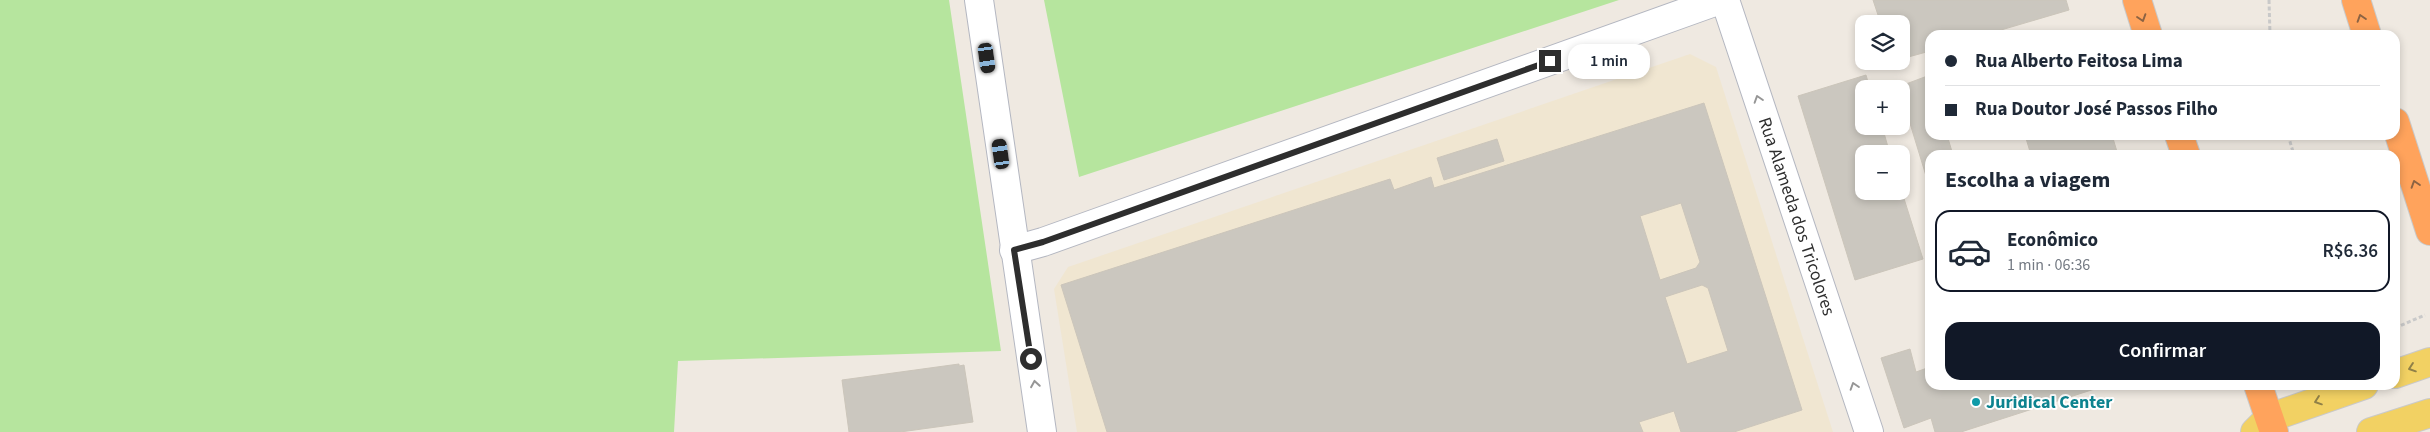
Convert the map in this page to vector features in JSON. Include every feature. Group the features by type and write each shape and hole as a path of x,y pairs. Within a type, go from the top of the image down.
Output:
{"highway":[{"path":"2137,0 2146,30"},
{"path":"2356,0 2365,30"},
{"path":"2400,138 2430,231"},
{"path":"2259,390 2266,427"}],"main road":[{"path":"2400,372 2430,362"},
{"path":"2266,427 2352,390"},
{"path":"2371,432 2430,414"}],"street":[{"path":"979,0 1042,432"},
{"path":"1014,250 1043,242 1720,0"},
{"name":"Rua Alameda dos Tricolores","path":"1725,0 1869,432"}],"path":[{"path":"2269,0 2270,30"},
{"path":"2400,326 2425,315"}],"shaded area":[{"path":"1690,54 1716,67 1833,432 1077,432 1054,289 1068,267"}],"green space":[{"path":"0,0 949,0 1001,351 678,361 674,432 0,432"},
{"path":"1044,0 1619,0 1079,177"}],"building":[{"path":"1873,0 2066,0 2069,10 2001,30 1925,30 1925,52 1910,57 1910,15 1878,15"},
{"path":"1866,75 1867,80 1855,80 1855,135 1885,135 1887,145 1855,145 1855,200 1904,200 1923,259 1855,280 1798,96"},
{"path":"1925,77 1925,140 1948,140 1952,150 1925,150 1925,173 1910,123 1910,82"},
{"path":"1704,103 1802,410 1734,432 1681,432 1674,411 1639,422 1643,432 1107,432 1061,285 1390,179 1394,190 1431,177 1434,188","holes":["1681,203 1700,262 1696,268 1660,280 1640,216","1702,285 1708,288 1728,351 1687,364 1665,297"]},
{"path":"1497,139 1504,161 1444,180 1437,158"},
{"path":"2026,140 2114,140 2116,150 2030,150"},
{"name":"Juridical Center","path":"1910,349 1916,372 1925,369 1925,390 2091,390 1961,432 1935,432 1931,418 1904,428 1881,358"},
{"path":"959,364 959,366 964,365 973,422 900,432 849,432 842,380"}],"place":[{"name":"Juridical Center","path":"1976,402"}],"route":[{"path":"1031,359 1014,250 1043,242 1550,61"}]}
